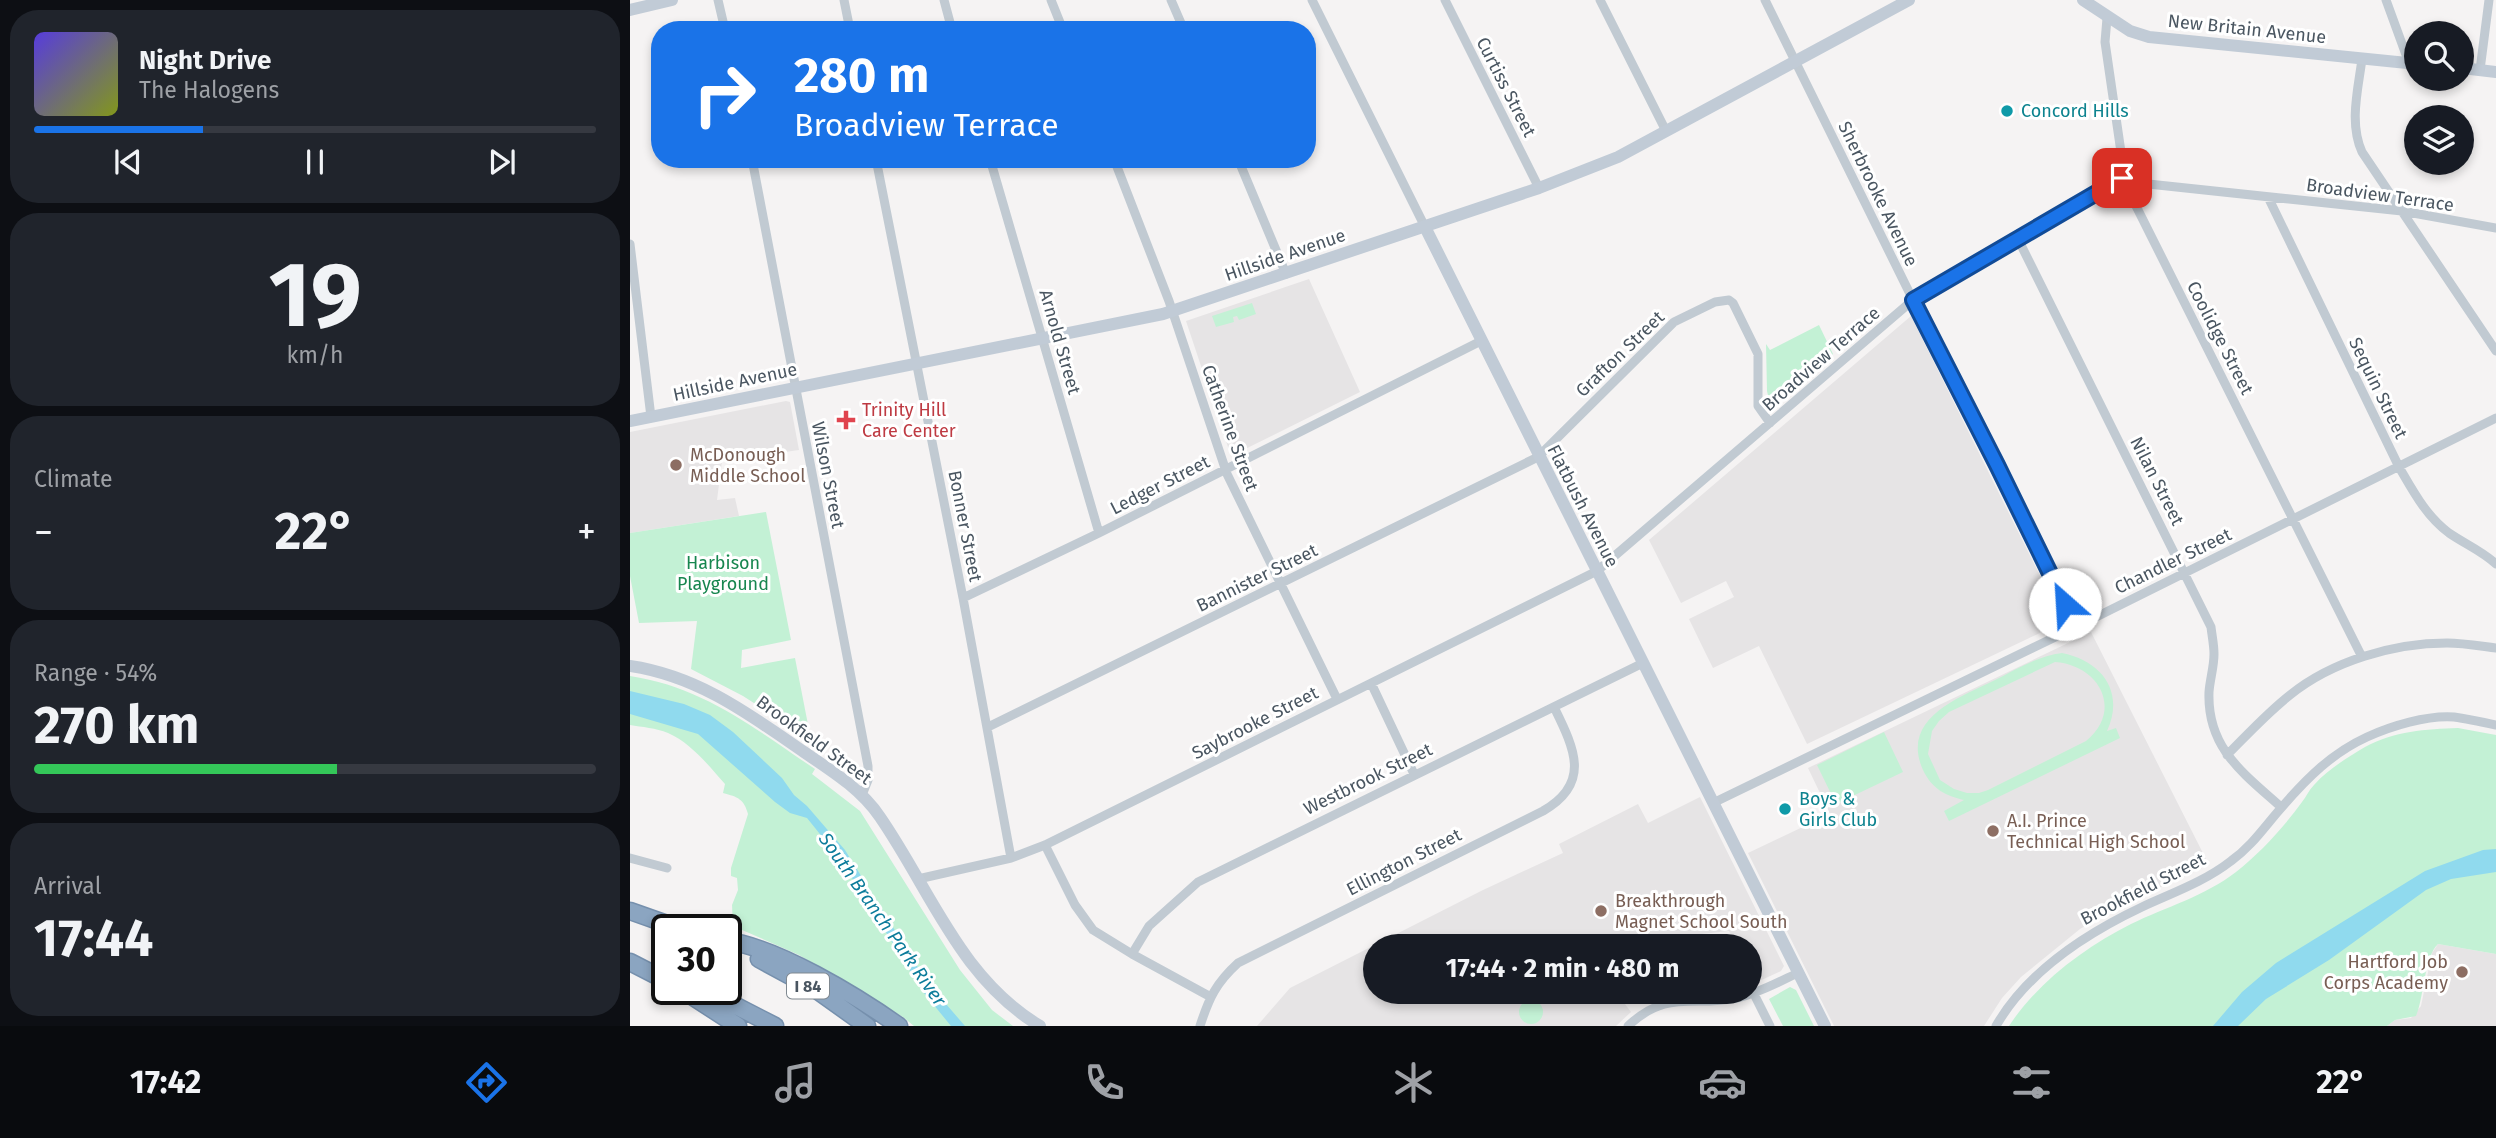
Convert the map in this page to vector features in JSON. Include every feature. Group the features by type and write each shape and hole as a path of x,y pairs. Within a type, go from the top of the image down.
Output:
{"highway":[{"path":"630,911 651,918"},
{"name":"I 84","path":"742,947 818,991 867,1026"},
{"path":"745,948 772,954 810,973 899,1026"},
{"path":"633,963 651,967"},
{"path":"633,963 651,973"},
{"path":"714,1005 738,1026"},
{"path":"732,1005 775,1026"}],"street":[{"path":"630,10 672,0"},
{"path":"718,0 723,21"},
{"path":"844,0 848,21"},
{"path":"944,0 950,21"},
{"path":"1051,0 1059,21"},
{"path":"1171,0 1180,21"},
{"name":"Flatbush Avenue","path":"1312,0 1538,457 1825,1026"},
{"name":"Curtiss Street","path":"1445,0 1539,188"},
{"path":"1600,0 1666,131"},
{"name":"Sherbrooke Avenue","path":"1765,0 2076,627"},
{"name":"Hillside Avenue","path":"630,421 1172,311 1286,274 1539,188 1618,157 1909,0"},
{"name":"New Britain Avenue","path":"2083,0 2130,31 2149,37 2404,62"},
{"path":"2386,0 2404,42"},
{"path":"2480,70 2490,0"},
{"name":"Coolidge Street","path":"2107,18 2105,42 2122,159 2122,178 2362,657"},
{"path":"2362,59 2354,127 2362,152 2496,351"},
{"path":"2474,69 2496,72"},
{"name":"Wilson Street","path":"754,168 868,765 868,779 862,795"},
{"name":"Bonner Street","path":"878,168 988,726 1011,858"},
{"name":"Arnold Street","path":"993,168 1099,533"},
{"name":"Catherine Street","path":"1117,168 1172,311 1225,470 1337,699"},
{"path":"1242,168 1286,274"},
{"name":"Broadview Terrace","path":"1597,571 1913,300 2122,178 2139,183 2402,211 2496,228"},
{"name":"Sequin Street","path":"2268,197 2417,500 2449,533 2496,564"},
{"name":"Nilan Street","path":"2018,239 2211,627 2214,653 2209,691 2210,715 2220,744 2234,764 2281,807"},
{"path":"630,244 651,417"},
{"name":"Grafton Street","path":"1538,457 1674,322 1722,300 1729,300 1737,307 1757,350 1758,406 1770,423"},
{"name":"Ledger Street","path":"963,598 1099,533 1481,341"},
{"name":"Chandler Street","path":"1713,803 2186,573 2496,418"},
{"name":"Bannister Street","path":"988,726 1538,457"},
{"name":"Saybrooke Street","path":"918,879 1011,858 1045,845 1597,571"},
{"path":"2227,755 2292,693 2316,678 2362,657 2404,647 2447,643 2496,648"},
{"name":"Westbrook Street","path":"1132,954 1149,926 1198,882 1643,663"},
{"name":"Brookfield Street","path":"630,666 667,673 714,692 836,774 862,795 878,814 958,945 982,979 1011,1006 1040,1026"},
{"path":"1371,683 1414,774"},
{"name":"Ellington Street","path":"1200,1026 1209,996 1225,975 1255,954 1543,811 1560,800 1569,789 1575,770 1568,735 1554,707"},
{"name":"Brookfield Street","path":"1996,1026 2018,996 2043,970 2073,947 2125,915 2190,887 2217,871 2250,845 2281,807 2331,757 2369,736 2405,723 2452,717 2496,725"},
{"path":"1045,845 1084,919 1093,930 1209,996"},
{"path":"630,858 667,868"},
{"path":"1762,990 1798,973"},
{"path":"1628,1026 1651,1009 1664,1004"},
{"path":"1759,1004 1770,1026"}],"shaded area":[{"path":"1309,279 1360,392 1231,456 1186,321"},
{"path":"1911,316 2063,622 1807,744 1759,646 1713,668 1705,652 1689,619 1734,597 1726,581 1681,603 1649,540"},
{"name":"McDonough Middle School","path":"790,402 799,450 722,461 717,500 735,498 739,516 630,533 630,432"},
{"name":"A.I. Prince Technical High School","path":"2091,632 2209,865 2121,905 2080,929 2021,977 2002,998 1984,1026 1834,1026 1748,853 1830,814 1808,768"},
{"name":"Breakthrough Magnet School South","path":"1700,797 1784,966 1781,971 1762,980 1762,934 1730,934 1729,931 1702,934 1396,934 1563,853 1559,844 1638,804 1648,823"},
{"name":"Hartford Job Corps Academy","path":"2438,944 2496,954 2496,1026 2387,1026 2395,1020 2411,1018 2421,1006 2432,953"},
{"name":"Breakthrough Magnet School South","path":"1363,951 1363,1004 1625,1004 1631,1012 1616,1026 1257,1026 1290,988"}],"green space":[{"path":"1252,303 1256,314 1239,320 1237,316 1233,317 1234,322 1216,327 1212,316"},
{"path":"1819,325 1833,354 1770,404 1767,391 1766,344 1770,350"},
{"name":"Harbison Playground","path":"766,512 791,640 742,650 741,668 795,658 811,740 743,696 691,669 697,621 639,623 630,576 630,533"},
{"path":"2062,653 2088,663 2106,680 2113,703 2107,731 2116,728 2120,738 1949,821 1944,811 1964,800 1940,791 1923,770 1918,752 1919,737 1926,724 1949,703 1964,695 2026,664","holes":["2055,662 2071,665 2094,680 2104,703 2103,716 2097,729 2086,741 1979,793 1954,789 1940,780 1928,754 1932,731 1949,712"]},
{"path":"630,676 682,690 705,700 750,725 815,769 812,774 860,811 960,970 992,1010 1013,1026 914,1026 799,955 742,930 742,914 732,914 732,905 738,890 737,878 731,876 731,868 748,814 745,805 740,799 723,793 725,784 699,756 676,737 663,731 630,725"},
{"path":"2458,728 2496,735 2496,954 2438,944 2430,958 2416,1016 2395,1020 2387,1026 2009,1026 2033,995 2063,967 2096,944 2131,924 2198,895 2236,872 2280,830 2319,779 2345,760 2365,747 2399,734"},
{"path":"1884,732 1903,772 1836,804 1817,765"},
{"path":"1790,987 1796,990 1814,1026 1783,1026 1769,999"},
{"path":"1523,1004 1539,1004 1542,1007 1542,1017 1536,1023 1526,1023 1520,1017 1520,1007"}],"water":[{"name":"South Branch Park River","path":"630,691 684,704 710,715 733,732 782,778 794,795 845,850 927,982 965,1026 951,1026 924,993 840,859 807,818 790,813 775,802 698,734 630,714"},
{"path":"2496,849 2496,872 2451,879 2426,890 2329,960 2266,999 2238,1026 2213,1026 2242,992 2276,963 2425,871 2483,850"}],"place":[{"name":"Concord Hills","path":"2007,111"},
{"name":"Trinity Hill Care Center","path":"846,420"},
{"name":"McDonough Middle School","path":"676,465"},
{"name":"Boys & Girls Club","path":"1785,809"},
{"name":"A.I. Prince Technical High School","path":"1993,831"},
{"name":"Breakthrough Magnet School South","path":"1601,911"},
{"name":"Hartford Job Corps Academy","path":"2462,972"}],"route":[{"path":"2065,604 1913,300 2122,178"}]}
